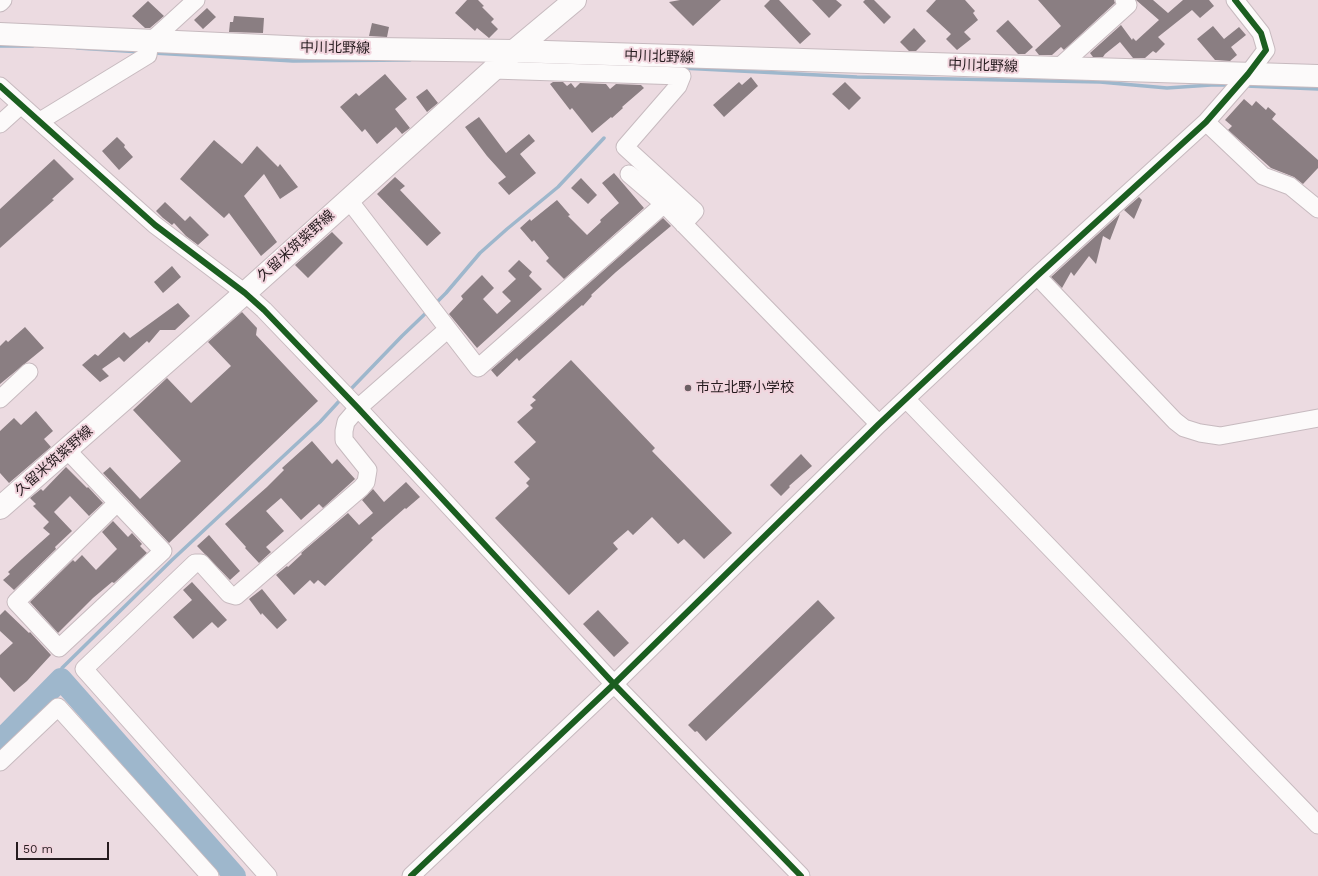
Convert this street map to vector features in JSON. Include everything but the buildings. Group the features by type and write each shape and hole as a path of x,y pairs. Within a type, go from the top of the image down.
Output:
{"main road":[{"name":"久留米筑紫野線","path":"0,508 502,62 575,0"},
{"name":"中川北野線","path":"0,34 89,38 149,48 308,48 502,62 1058,68 1241,83 1318,76"}],"street":[{"path":"0,3 3,0"},
{"path":"40,121 149,48 196,0"},
{"path":"1058,68 1128,5 1124,0"},
{"path":"411,876 614,684 879,424 1037,276 1206,122 1241,83 1266,50 1261,33 1235,0"},
{"path":"502,62 682,76 678,86 624,148 695,211 684,224"},
{"path":"0,86 155,225 244,292 264,310 358,408 614,684 801,876"},
{"path":"0,124 21,105"},
{"path":"1206,122 1263,176 1290,186 1318,209"},
{"path":"629,174 664,204 684,224 879,424"},
{"path":"348,199 478,368 664,204"},
{"path":"1037,276 1175,421 1184,428 1200,433 1220,436 1318,418"},
{"path":"268,876 84,669 196,563 201,563 229,594 236,596 360,488 366,482 368,470 344,440 346,422 358,408 448,329"},
{"path":"0,399 29,372"},
{"path":"906,399 1318,825"},
{"path":"66,449 163,551 60,648 16,602 117,503"},
{"path":"0,762 58,707 210,876"}],"waterway":[{"path":"0,46 33,46"},
{"path":"77,48 141,52"},
{"path":"153,53 293,61 410,60"},
{"path":"643,66 662,67"},
{"path":"681,68 857,77 1100,82 1167,88 1232,85"},
{"path":"1246,86 1318,89"},
{"path":"435,304 480,253 558,187 604,138"},
{"path":"348,392 428,311"},
{"path":"61,679 62,668 172,560 320,422 342,398"},
{"path":"0,738 3,738 61,679 235,876"}],"cycle path":[{"path":"411,876 614,684 879,424 1037,276 1206,122 1248,74 1266,50 1261,33 1235,0"},
{"path":"0,86 155,225 245,293 264,310 358,408 614,684 801,876"}],"place":[{"name":"市立北野小学校","path":"688,388"}]}
